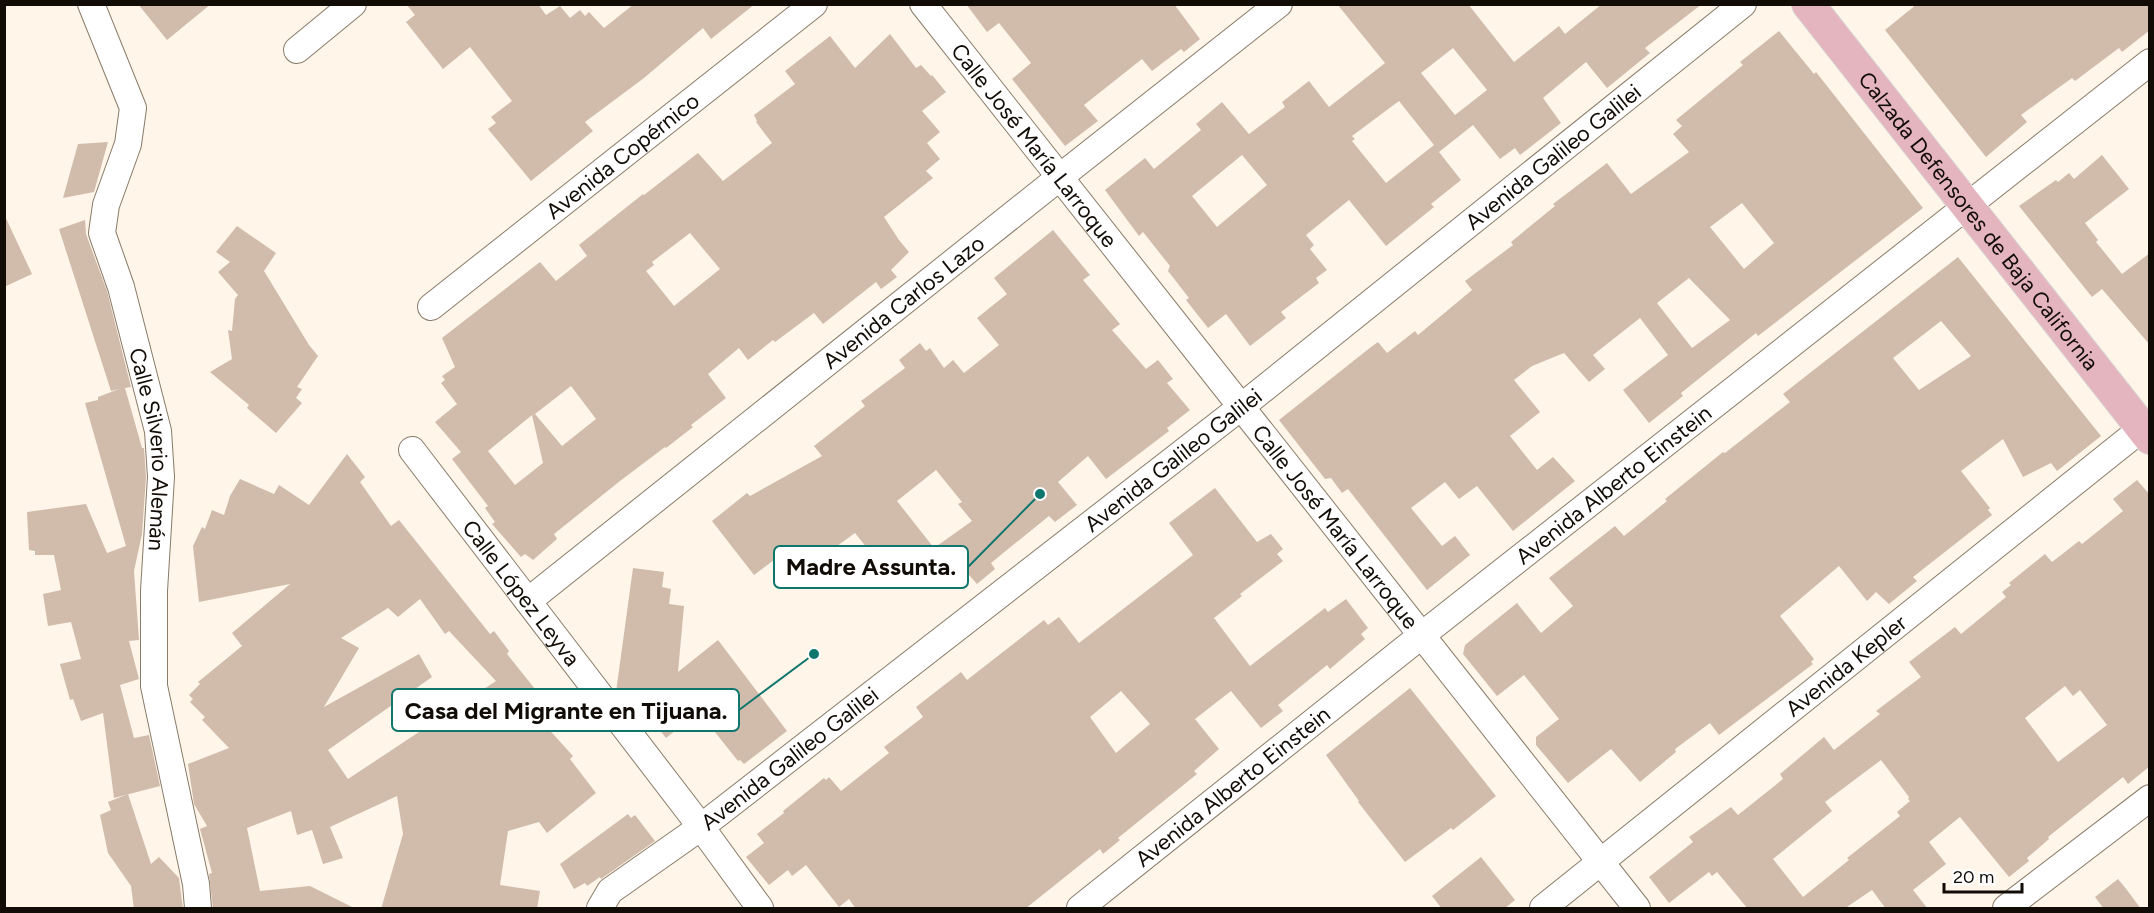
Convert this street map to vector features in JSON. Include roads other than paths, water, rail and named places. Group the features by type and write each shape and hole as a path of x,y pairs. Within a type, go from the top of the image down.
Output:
{"main road":[{"name":"Calzada Defensores de Baja California","path":"1808,4 1967,207 2147,429"}],"street":[{"name":"Calle Silverio Alemán","path":"91,4 133,108 128,144 106,205 102,233 121,287 158,431 161,477 154,591 154,686 196,884 198,909"},
{"path":"297,50 353,4"},
{"name":"Avenida Copérnico","path":"431,306 814,4"},
{"name":"Calle José María Larroque","path":"923,4 1637,909"},
{"name":"Avenida Carlos Lazo","path":"528,601 1279,4"},
{"name":"Avenida Galileo Galilei","path":"600,908 610,891 701,827 1241,407 1743,4"},
{"name":"Avenida Alberto Einstein","path":"1080,909 1422,635 2150,62"},
{"name":"Avenida Kepler","path":"1543,909 2147,429"},
{"name":"Calle López Leyva","path":"412,450 701,827 760,909"},
{"path":"2006,909 2150,798"}],"place":[{"name":"Madre Assunta.","path":"1040,494"},
{"name":"Casa del Migrante en Tijuana.","path":"814,654"}]}
